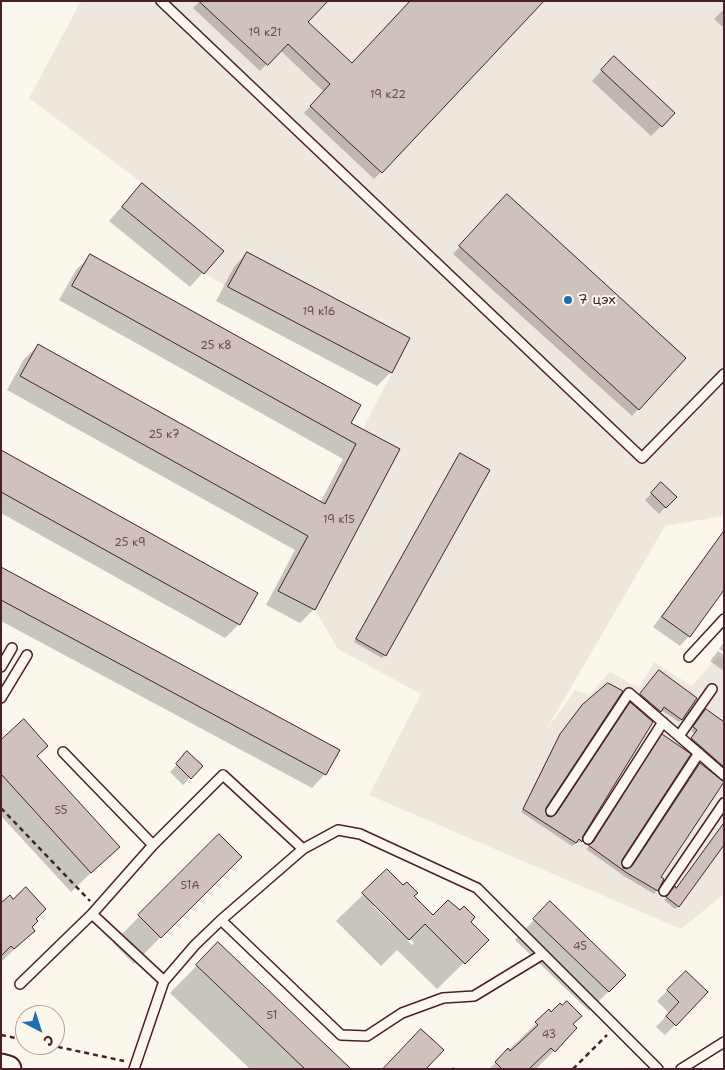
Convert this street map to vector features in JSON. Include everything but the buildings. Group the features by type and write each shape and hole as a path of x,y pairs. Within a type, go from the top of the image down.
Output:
{"street":[{"path":"1,1067 8,1069"}],"lane":[{"path":"161,1 642,458 724,374"},
{"path":"689,657 724,619"},
{"path":"1,667 12,648"},
{"path":"1,698 27,655"},
{"path":"679,736 712,689"},
{"path":"551,811 629,693 724,775"},
{"path":"588,839 663,722"},
{"path":"63,752 153,845"},
{"path":"627,863 699,753"},
{"path":"20,984 95,911 153,845 223,775 303,850"},
{"path":"664,891 724,803"},
{"path":"135,1066 164,981 195,945 220,920 303,850 338,830 360,834 477,888 658,1069"},
{"path":"95,911 164,981"},
{"path":"220,920 341,1035 368,1036 402,1013 443,998 474,996 543,954"},
{"path":"681,1069 724,1042"}],"path":[{"path":"1,808 83,895 95,911"},
{"path":"573,1069 616,1026"},
{"path":"1,1035 15,1038"},
{"path":"65,1049 135,1066"}],"shaded area":[{"path":"81,1 724,1 724,516 665,526 545,732 575,690 589,695 610,672 639,688 654,662 692,686 718,656 724,660 724,894 681,929 369,795 421,694 338,649 315,610 278,591 392,373 204,274 122,207 141,182 29,98"}],"place":[{"name":"7 цэх","path":"568,300"}]}
